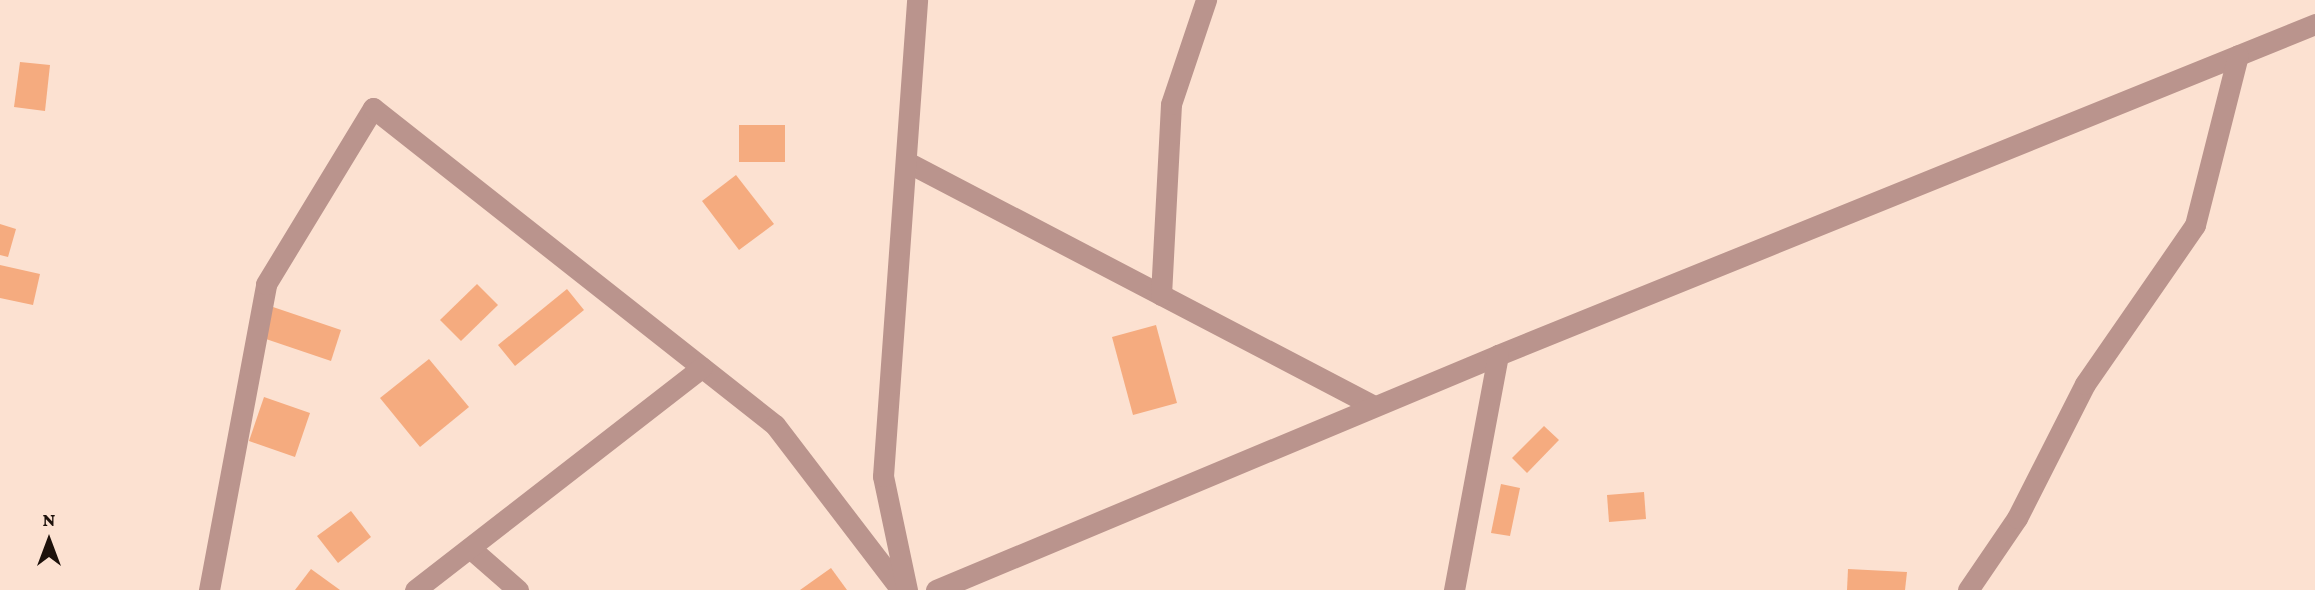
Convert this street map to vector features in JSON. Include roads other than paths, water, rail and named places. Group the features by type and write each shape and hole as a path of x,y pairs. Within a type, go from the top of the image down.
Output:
{"street":[{"path":"907,590 883,476 917,0"},
{"path":"1161,295 1171,104 1206,0"},
{"path":"936,590 1497,355 2315,24"},
{"path":"1968,590 2017,518 2085,384 2195,225 2238,55"},
{"path":"209,590 266,284 373,108 775,425 901,590"},
{"path":"907,162 1374,406"},
{"path":"1454,590 1497,355"},
{"path":"415,590 702,368"},
{"path":"470,548 518,590"}]}
